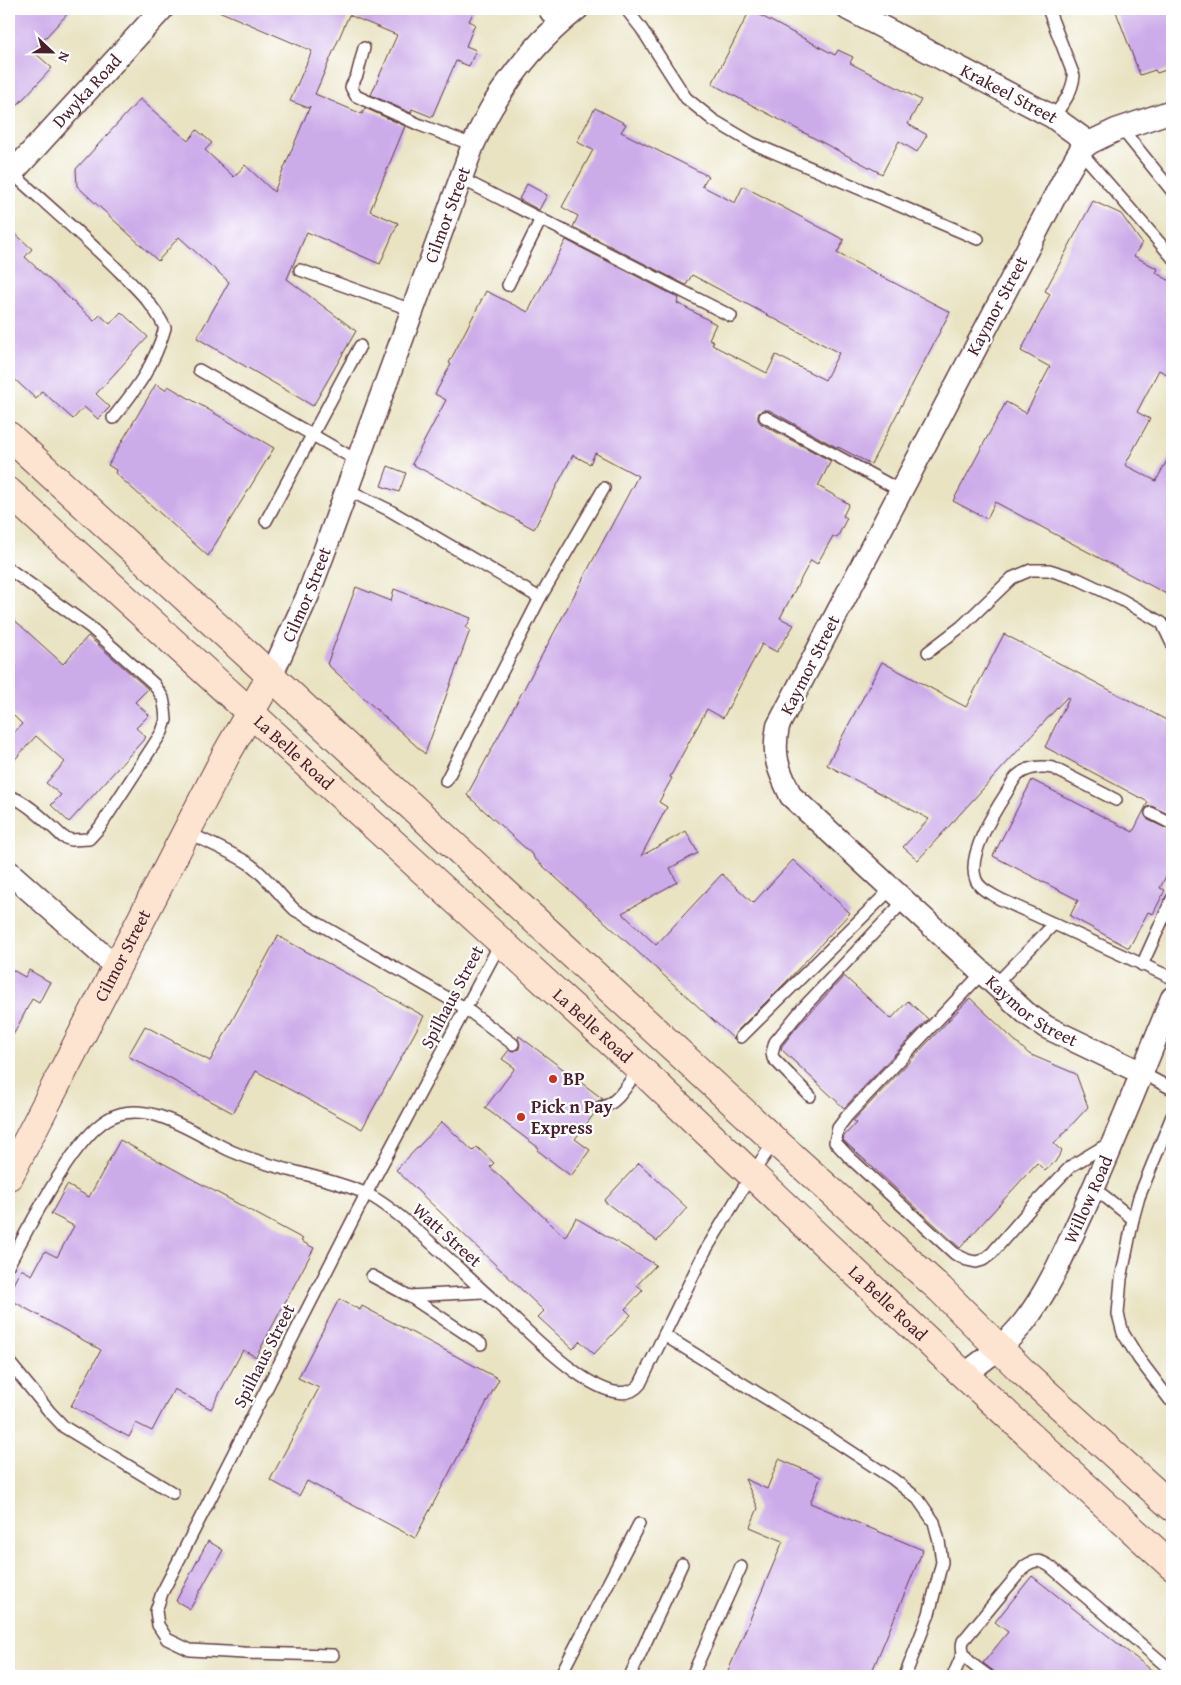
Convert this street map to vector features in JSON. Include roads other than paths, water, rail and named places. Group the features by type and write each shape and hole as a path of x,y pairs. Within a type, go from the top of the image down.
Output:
{"main road":[{"path":"9,436 272,676 775,1141 940,1289 999,1349 1172,1507"},
{"name":"La Belle Road","path":"9,492 639,1068 964,1375 1172,1566"},
{"name":"Cilmor Street","path":"11,1167 250,713 272,676"}],"street":[{"name":"Dwyka Road","path":"11,171 162,9"},
{"name":"Cilmor Street","path":"272,676 308,595 348,490 473,145 492,108 549,18 577,9"},
{"name":"Krakeel Street","path":"848,9 1053,116 1085,147"},
{"path":"1085,147 1121,128 1172,112"},
{"name":"Kaymor Street","path":"1085,147 1064,177 900,490 778,726 774,745 776,760 791,796 1026,1013 1046,1027 1142,1073"},
{"path":"9,872 116,967"},
{"name":"Willow Road","path":"964,1375 999,1349 1023,1324 1040,1301 1054,1276 1094,1188 1172,998"}],"lane":[{"path":"626,9 641,28 686,98 713,120 752,143 978,239"},
{"path":"1048,9 1074,76 1073,86 1053,116"},
{"path":"364,48 357,75 351,87 356,96 420,125 473,145"},
{"path":"1121,128 1172,191"},
{"path":"1085,147 1172,256"},
{"path":"11,171 140,292 159,315 165,328 154,359 142,381 113,418"},
{"path":"460,178 731,316"},
{"path":"508,285 541,219"},
{"path":"300,270 412,310"},
{"path":"266,522 360,346"},
{"path":"199,370 358,461"},
{"path":"765,417 900,490"},
{"path":"446,781 540,598 604,488"},
{"path":"348,490 389,510 540,598"},
{"path":"9,569 90,627 154,684 162,698 166,720 157,740 100,828 89,839 71,840 63,837 24,802 9,797"},
{"path":"928,652 962,626 1012,578 1030,570 1049,570 1078,579 1122,600 1162,623 1172,644"},
{"path":"1116,800 1053,768 1044,766 1033,767 1017,776 990,818 977,852 974,867 976,880 982,888 1000,899 1172,978"},
{"path":"1151,813 1172,824"},
{"path":"187,832 247,862 295,910 465,1008 513,1044"},
{"path":"741,1037 898,895"},
{"path":"810,1096 773,1058 772,1053 776,1042 898,895"},
{"path":"1142,965 1172,899"},
{"path":"1054,924 989,979 847,1116 836,1134 835,1142 955,1254 976,1262 984,1260 992,1253 1030,1208 1071,1166 1114,1140"},
{"name":"Spilhaus Street","path":"333,1655 244,1654 190,1650 167,1639 158,1625 156,1611 162,1592 366,1194 501,942"},
{"path":"599,1108 606,1107 615,1101 639,1068"},
{"path":"1142,1073 1172,1089"},
{"name":"Watt Street","path":"9,1264 53,1185 78,1148 108,1119 127,1111 145,1112 165,1118 231,1151 254,1160 314,1176 366,1194 396,1213 427,1238 566,1365 586,1380 606,1390 620,1393 636,1390 645,1376 704,1253 751,1175 775,1141"},
{"path":"1170,1400 1138,1359 1123,1334 1118,1314 1121,1279 1139,1198 1172,1116"},
{"path":"1094,1188 1133,1220"},
{"path":"372,1276 409,1296 481,1344"},
{"path":"409,1296 484,1292"},
{"path":"664,1335 893,1479 918,1500 934,1522 942,1562 929,1614 904,1676"},
{"path":"9,1362 48,1411 64,1427 173,1493"},
{"path":"560,1676 639,1524"},
{"path":"988,1676 965,1657 962,1646 966,1637 1025,1566 1033,1561 1040,1561 1051,1567 1165,1665 1170,1671 1171,1676"},
{"path":"630,1676 682,1564"},
{"path":"692,1676 741,1566"},
{"path":"953,1676 963,1653"}],"place":[{"name":"BP","path":"553,1079"},
{"name":"Pick n Pay Express","path":"521,1117"}]}
